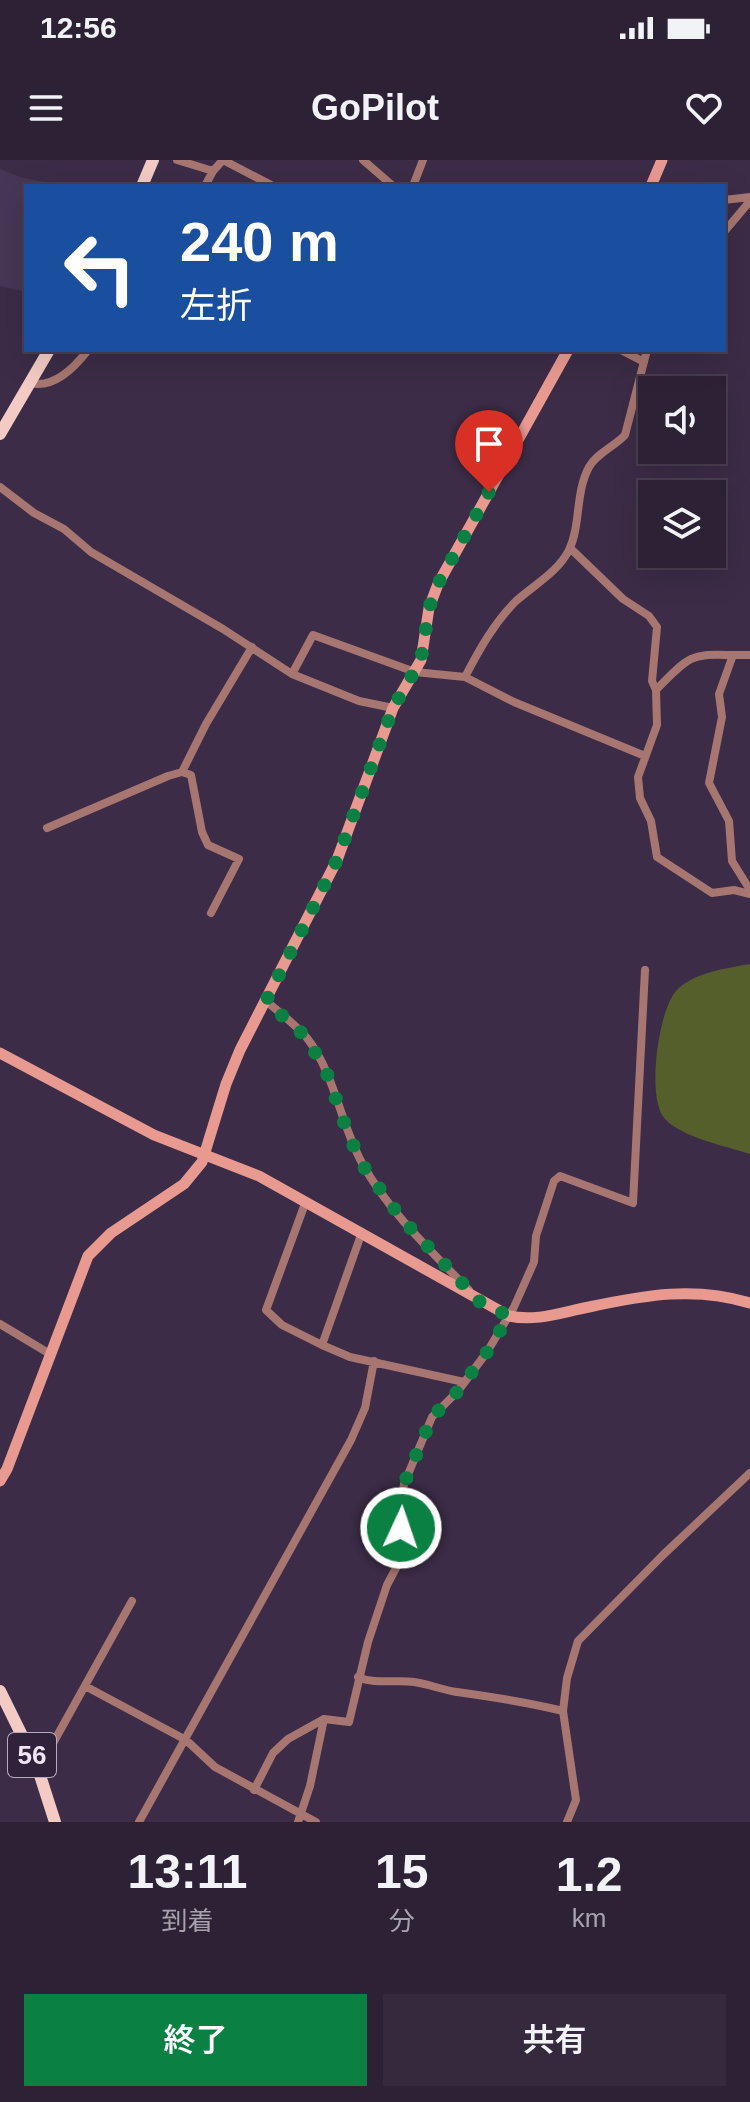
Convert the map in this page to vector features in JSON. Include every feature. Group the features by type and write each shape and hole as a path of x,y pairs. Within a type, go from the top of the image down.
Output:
{"main road":[{"path":"143,184 153,160"},
{"path":"0,434 48,352"},
{"name":"56","path":"0,1691 37,1766 55,1822"}],"street":[{"path":"177,160 213,171"},
{"path":"206,184 222,160 269,184"},
{"path":"363,160 391,184"},
{"path":"414,184 423,160"},
{"path":"652,184 662,160"},
{"path":"726,200 750,199"},
{"path":"726,229 750,199"},
{"path":"30,383 47,384 56,380 86,352"},
{"path":"0,1481 88,1256 111,1233 184,1184 197,1171 205,1156 226,1084 337,860 393,708 421,660 429,608 438,584 567,352"},
{"path":"625,352 644,362"},
{"path":"465,677 485,639 515,602 552,572 570,548 582,484 591,464 617,445 625,435 646,352"},
{"path":"0,487 34,513 64,529 91,552 292,674 359,701 393,708"},
{"path":"570,548 623,599 655,623 657,630 652,681 656,690 657,725 638,777 640,798 651,821 657,857 712,893 734,890 750,892"},
{"path":"292,674 313,635 415,672 465,677 514,702 645,756"},
{"path":"182,772 206,724 252,647"},
{"path":"733,655 719,694 722,717 709,783 730,824 732,861 750,892"},
{"path":"656,690 693,656 750,655"},
{"path":"47,828 168,776 182,772 191,775 202,832 208,845 239,859 211,913"},
{"path":"254,1790 273,1753 288,1739 324,1719 349,1722 358,1677 387,1585 404,1553 406,1541 401,1528 401,1503 404,1484 432,1417 487,1352 509,1316 534,1262 536,1236 554,1181 560,1176 633,1203 645,970"},
{"path":"266,1001 307,1038 328,1076 361,1163 375,1183 412,1231 480,1302"},
{"path":"0,1053 154,1135 259,1176 509,1316 542,1317 643,1296 680,1292 718,1294 750,1303"},
{"path":"306,1201 266,1310 282,1325 350,1357 464,1382"},
{"path":"322,1345 362,1232"},
{"path":"0,1324 50,1354"},
{"path":"139,1822 351,1440 365,1408 374,1361"},
{"path":"567,1822 576,1800 563,1711 567,1678 578,1641 750,1473"},
{"path":"37,1766 132,1601"},
{"path":"358,1677 383,1682 426,1684 454,1692 523,1701 563,1711"},
{"path":"85,1686 186,1740 215,1767 300,1819 316,1822"},
{"path":"300,1819 324,1719"}],"shaded area":[{"path":"0,169 23,178 55,184 24,184 24,292 0,286"}],"green space":[{"path":"750,964 750,1154 693,1136 673,1126 659,1109 655,1075 664,1017 676,991 700,976"}],"route":[{"path":"401,1528 404,1484 432,1417 458,1391 509,1316 480,1302 401,1218 361,1163 328,1076 307,1038 266,1001 337,860 393,708 421,660 429,608 438,584 489,492"}]}
